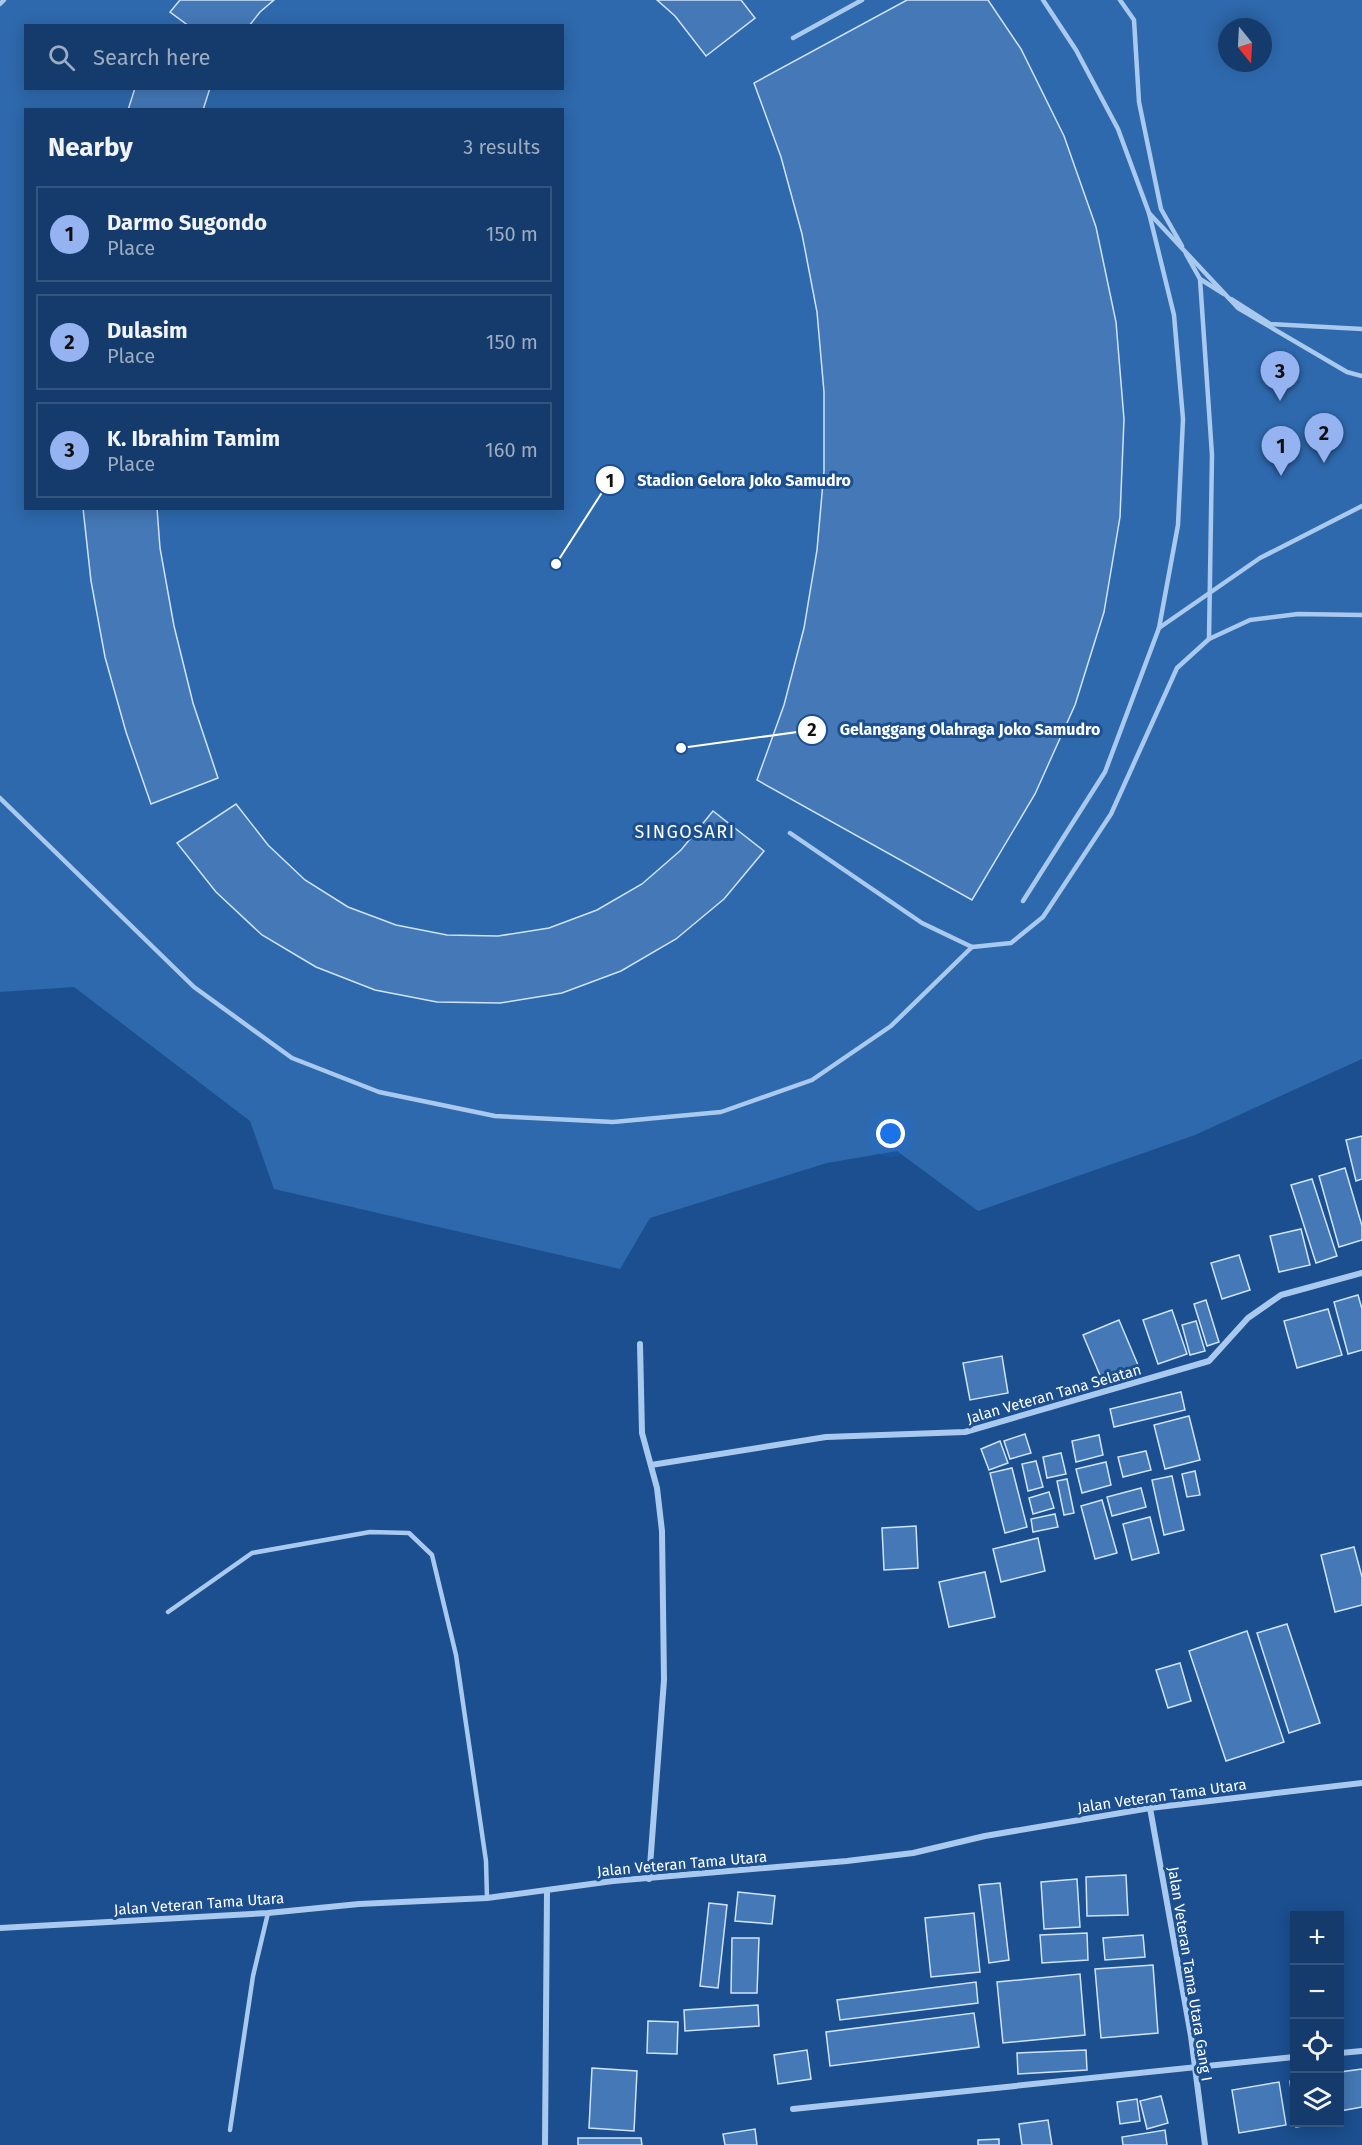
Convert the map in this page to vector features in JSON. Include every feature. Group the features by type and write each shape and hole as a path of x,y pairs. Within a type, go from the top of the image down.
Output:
{"street":[{"name":"Jalan Veteran Tana Selatan","path":"651,1466 826,1437 965,1432 1209,1361 1248,1318 1281,1295 1362,1273"},
{"path":"640,1344 642,1433 660,1506 664,1680 650,1879"},
{"name":"Jalan Veteran Tama Utara","path":"0,1928 268,1913 359,1904 487,1898 613,1881 836,1862 913,1853 985,1836 1150,1808 1362,1783"},
{"name":"Jalan Veteran Tama Utara Gang I","path":"1150,1808 1191,2036 1205,2145"},
{"path":"545,2145 547,1891"},
{"path":"1344,2052 1362,2050"},
{"path":"793,2109 1290,2057"}],"lane":[{"path":"0,4 4,0"},
{"path":"793,38 862,0"},
{"path":"1023,901 1105,772 1159,628 1178,525 1183,419 1173,315 1149,213 1118,129 1076,50 1042,0"},
{"path":"1120,0 1134,20 1139,102 1161,209 1200,279 1212,455 1209,639"},
{"path":"1149,213 1238,308 1347,372 1362,376"},
{"path":"1200,279 1270,324 1362,329"},
{"path":"1159,628 1260,558 1362,506"},
{"path":"790,833 922,923 972,947 1011,943 1043,917 1111,814 1177,668 1209,639 1250,620 1298,614 1362,615"},
{"path":"0,798 195,987 292,1058 379,1092 495,1116 613,1122 721,1112 812,1080 891,1026 972,947"},
{"path":"168,1612 252,1554 370,1532 409,1533 432,1556 456,1655 486,1861 487,1898"},
{"path":"230,2130 253,1976 268,1913"}],"shaded area":[{"path":"0,0 1362,0 1362,1059 1195,1135 978,1211 897,1151 827,1163 650,1218 620,1269 274,1189 250,1121 74,987 0,992"}],"building":[{"path":"180,0 274,0 251,24 186,24 170,12"},
{"path":"657,0 741,0 755,18 706,56 675,16"},
{"path":"907,0 988,0 1021,49 1064,136 1096,227 1116,322 1124,419 1120,517 1104,612 1075,705 1035,794 972,900 757,780 784,705 804,628 817,550 824,471 824,392 817,312 802,234 781,157 754,83"},
{"path":"134,90 209,90 204,108 129,108"},
{"path":"83,510 157,510 160,548 174,626 193,703 218,778 151,804 126,732 105,657 91,581"},
{"path":"236,804 268,845 305,880 348,907 396,925 447,935 498,936 549,928 597,910 642,884 681,850 713,811 764,851 724,899 676,939 621,971 562,993 500,1003 437,1002 375,990 316,967 262,935 216,892 177,843"},
{"path":"1362,1136 1362,1179 1356,1181 1346,1140"},
{"path":"1345,1168 1362,1226 1362,1240 1339,1247 1319,1176"},
{"path":"1312,1179 1337,1256 1316,1263 1291,1185"},
{"path":"1301,1229 1310,1265 1279,1272 1270,1236"},
{"path":"1239,1255 1250,1290 1222,1299 1211,1263"},
{"path":"1358,1295 1362,1309 1362,1350 1348,1354 1334,1302"},
{"path":"1206,1300 1219,1342 1207,1346 1194,1304"},
{"path":"1328,1309 1342,1355 1297,1368 1284,1321"},
{"path":"1172,1310 1187,1354 1158,1364 1143,1320"},
{"path":"1119,1320 1138,1365 1102,1380 1083,1335"},
{"path":"1196,1321 1205,1351 1190,1355 1182,1325"},
{"path":"1002,1356 1008,1393 970,1400 963,1363"},
{"path":"1181,1392 1185,1410 1114,1427 1110,1409"},
{"path":"1189,1416 1200,1460 1165,1469 1154,1425"},
{"path":"1025,1434 1031,1453 1010,1459 1004,1441"},
{"path":"1099,1435 1103,1455 1076,1462 1072,1441"},
{"path":"1000,1441 1008,1463 989,1470 981,1449"},
{"path":"1146,1451 1151,1470 1123,1477 1118,1457"},
{"path":"1061,1453 1066,1474 1047,1478 1043,1457"},
{"path":"1036,1461 1043,1487 1028,1491 1022,1464"},
{"path":"1106,1462 1111,1485 1082,1493 1076,1469"},
{"path":"1012,1468 1027,1527 1005,1533 990,1473"},
{"path":"1195,1471 1200,1495 1187,1497 1182,1474"},
{"path":"1172,1476 1184,1530 1164,1535 1152,1480"},
{"path":"1067,1479 1074,1513 1064,1515 1057,1481"},
{"path":"1141,1488 1146,1507 1112,1516 1107,1497"},
{"path":"1049,1492 1054,1508 1033,1514 1029,1498"},
{"path":"1102,1500 1117,1553 1095,1559 1081,1506"},
{"path":"1055,1514 1058,1527 1033,1532 1031,1519"},
{"path":"1150,1517 1159,1553 1132,1560 1123,1524"},
{"path":"916,1526 918,1568 884,1570 882,1528"},
{"path":"1038,1538 1045,1571 1001,1582 993,1549"},
{"path":"1354,1547 1362,1577 1362,1605 1335,1612 1321,1555"},
{"path":"985,1572 995,1617 949,1627 939,1582"},
{"path":"1287,1624 1320,1723 1289,1733 1257,1633"},
{"path":"1247,1631 1284,1742 1226,1761 1189,1651"},
{"path":"1180,1663 1191,1701 1168,1708 1156,1670"},
{"path":"1126,1875 1128,1915 1087,1916 1086,1877"},
{"path":"1077,1879 1080,1927 1044,1929 1041,1882"},
{"path":"1000,1883 1009,1960 989,1963 979,1885"},
{"path":"738,1892 775,1896 772,1924 735,1921"},
{"path":"709,1903 727,1905 718,1988 700,1986"},
{"path":"974,1913 980,1972 931,1977 925,1918"},
{"path":"1087,1933 1088,1960 1042,1963 1040,1935"},
{"path":"1143,1935 1145,1957 1105,1960 1103,1938"},
{"path":"732,1938 759,1938 757,1993 731,1993"},
{"path":"1153,1965 1158,2033 1101,2038 1095,1969"},
{"path":"1080,1974 1085,2035 1003,2043 997,1982"},
{"path":"976,1982 978,2003 840,2020 837,2000"},
{"path":"758,2005 759,2026 685,2031 684,2010"},
{"path":"974,2013 979,2047 830,2066 826,2032"},
{"path":"648,2021 678,2022 677,2054 647,2053"},
{"path":"807,2050 811,2079 778,2084 774,2055"},
{"path":"1086,2050 1087,2070 1018,2074 1017,2053"},
{"path":"592,2068 637,2071 634,2131 589,2128"},
{"path":"1362,2069 1362,2107 1344,2110 1344,2071"},
{"path":"1279,2082 1286,2125 1239,2133 1232,2090"},
{"path":"1161,2096 1168,2123 1147,2129 1140,2101"},
{"path":"1137,2099 1140,2121 1120,2124 1117,2102"},
{"path":"1048,2120 1052,2145 1022,2145 1019,2124"},
{"path":"755,2129 757,2145 725,2145 723,2134"},
{"path":"1165,2130 1167,2145 1123,2145 1122,2137"},
{"path":"578,2138 641,2138 642,2145 578,2145"},
{"path":"999,2139 999,2145 978,2145 978,2140"}],"place":[{"name":"K. Ibrahim Tamim","path":"1280,401"},
{"name":"Dulasim","path":"1324,463"},
{"name":"Darmo Sugondo","path":"1281,476"},
{"name":"Stadion Gelora Joko Samudro","path":"556,564"},
{"name":"Gelanggang Olahraga Joko Samudro","path":"681,748"}],"district":[{"name":"SINGOSARI","path":"685,832"}]}
